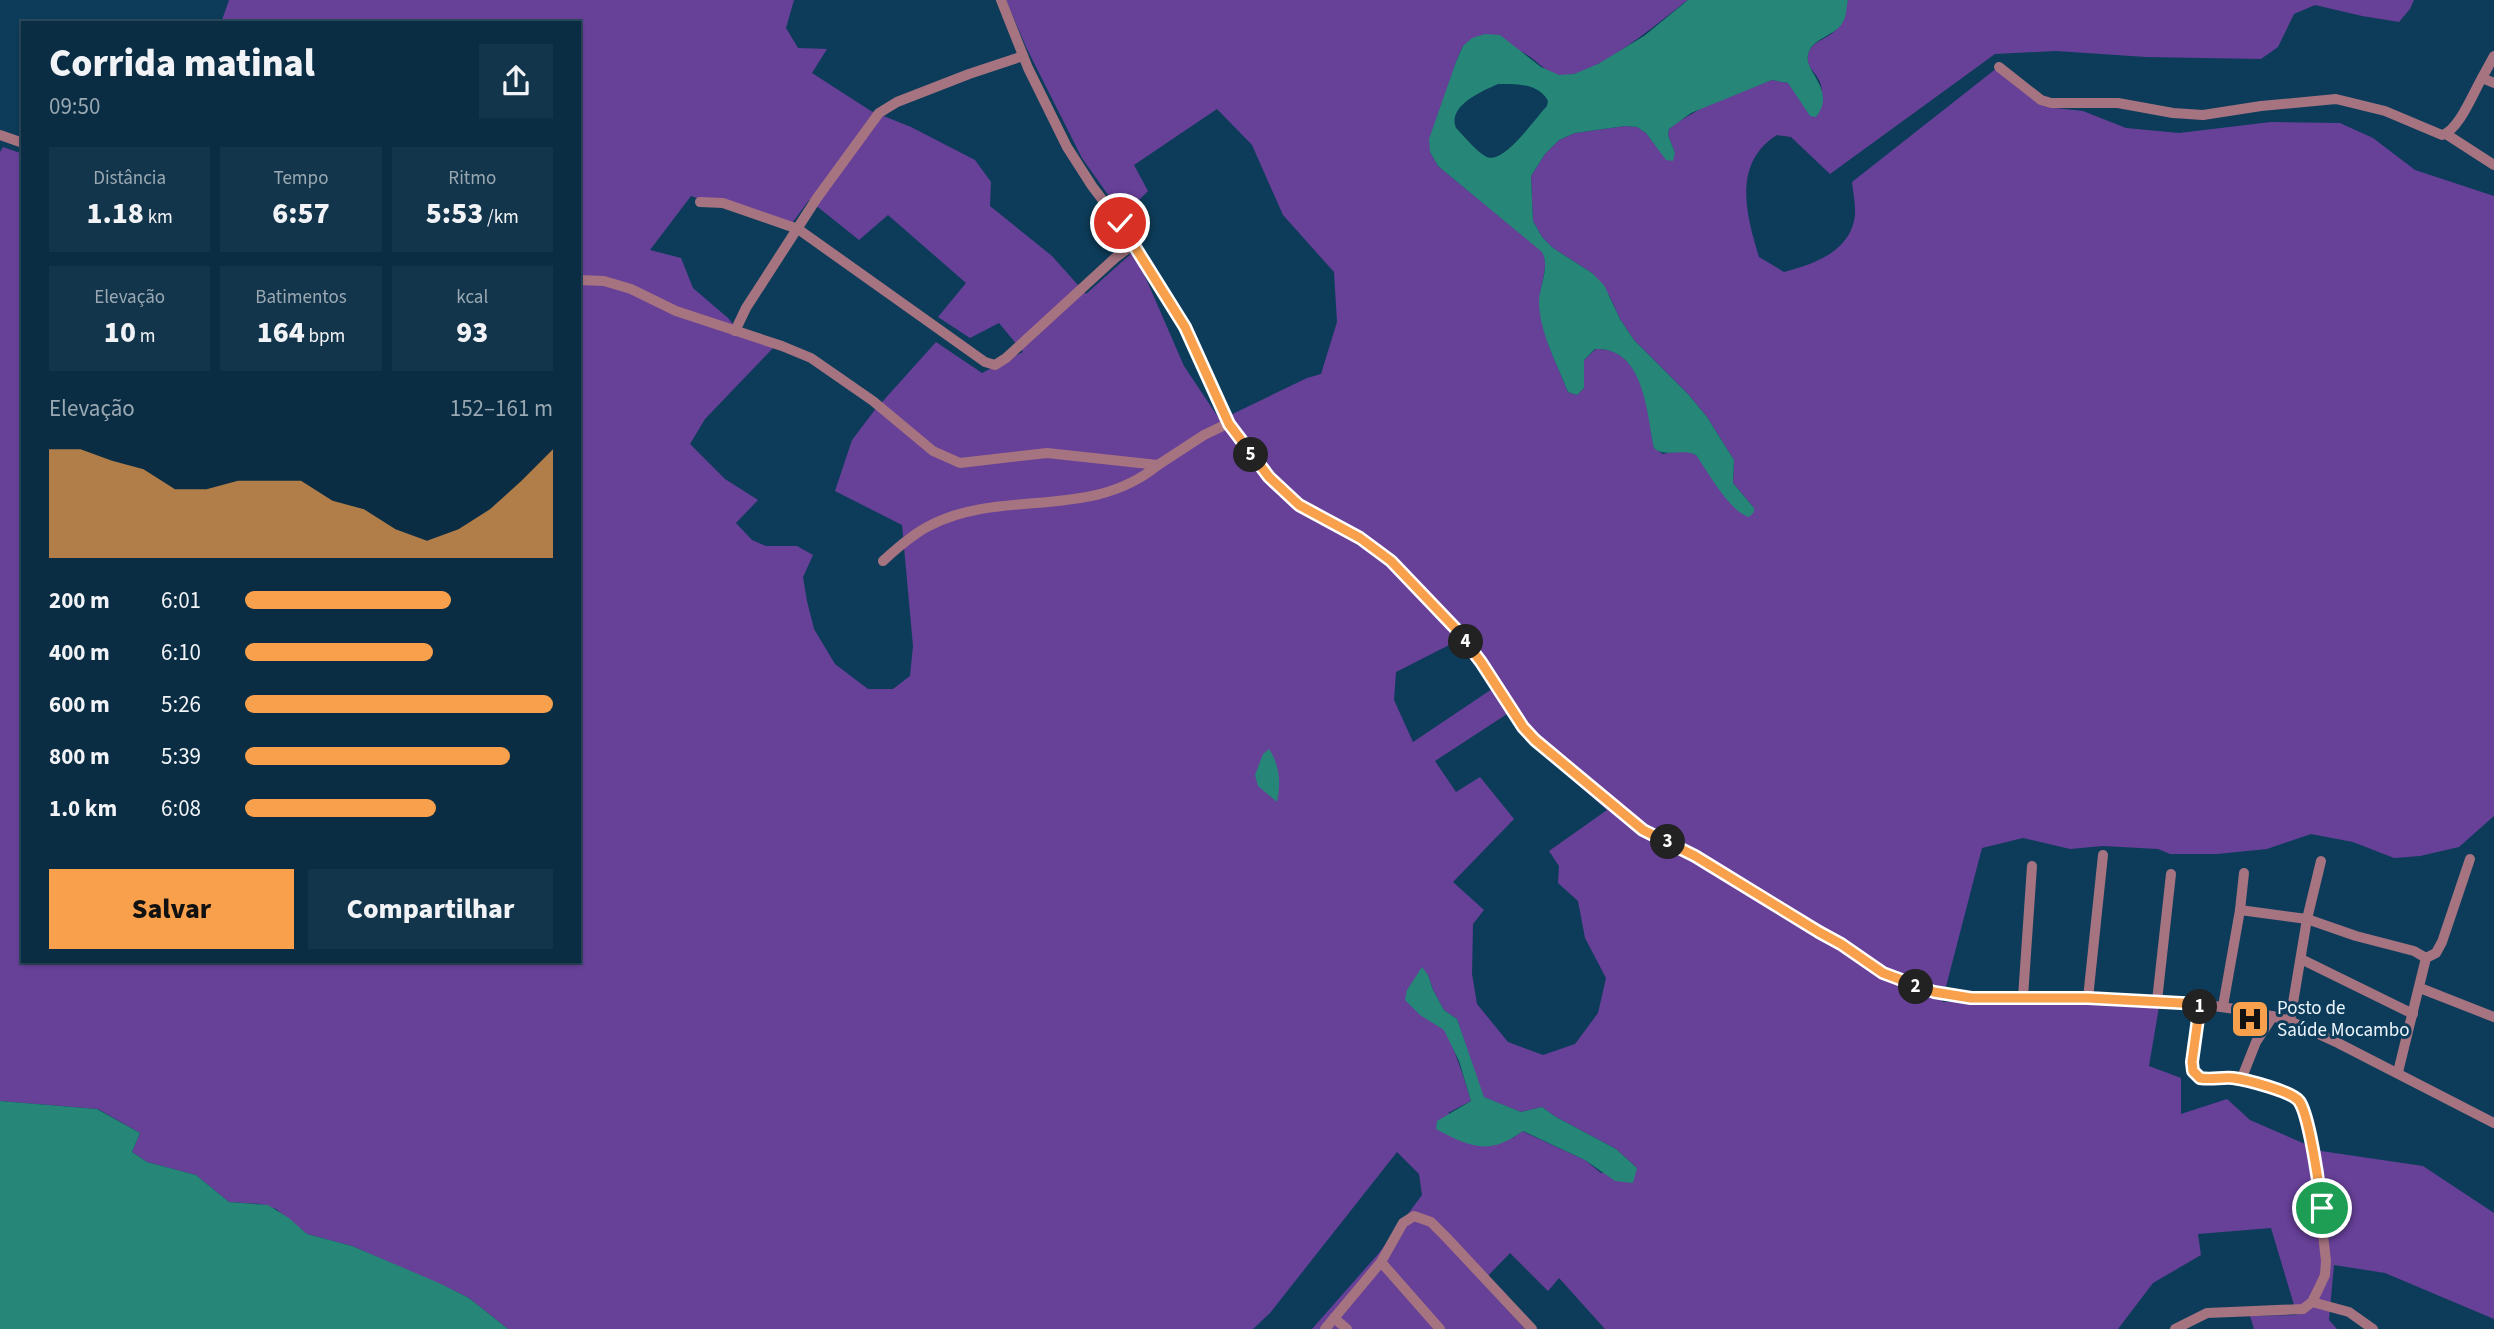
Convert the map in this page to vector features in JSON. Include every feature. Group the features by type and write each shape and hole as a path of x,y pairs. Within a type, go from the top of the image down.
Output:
{"street":[{"path":"1001,0 1023,56 1067,147 1134,244 1185,327 1229,424 1269,477 1288,496 1310,512 1371,544 1391,561 1459,634 1535,740 1637,825 1695,856 1841,944 1883,973 1903,982 1954,997 2157,1001 2223,1006 2273,1016 2290,1021 2398,1072 2494,1124"},
{"path":"735,331 746,308 817,198 884,109 969,74 1023,56"},
{"path":"2446,134 2458,121 2494,57"},
{"path":"1999,67 2041,100 2057,103 2118,103 2173,113 2203,115 2336,99 2382,110 2437,134 2446,134 2494,165"},
{"path":"2482,78 2494,83"},
{"path":"0,135 21,142"},
{"path":"700,202 723,203 798,229 985,362 995,365 1134,244"},
{"path":"581,280 604,281 631,289 677,311 782,346 820,364 873,401 933,451 954,461 981,462 1028,453 1047,453 1158,465"},
{"path":"883,561 926,527 937,522 978,510 1097,496 1124,486 1175,456 1204,435 1229,424"},
{"path":"2088,998 2103,855"},
{"path":"2426,958 2436,953 2442,942 2470,859"},
{"path":"2290,1021 2307,919 2321,860"},
{"path":"2023,997 2032,866"},
{"path":"2223,1006 2244,873"},
{"path":"2157,1001 2171,874"},
{"path":"2240,910 2307,919 2414,951 2426,958"},
{"path":"2398,1072 2426,958"},
{"path":"2301,959 2413,1014"},
{"path":"2420,988 2494,1017"},
{"path":"2175,1329 2207,1313 2295,1310 2307,1306 2312,1302 2325,1276 2326,1261 2315,1164 2300,1102 2290,1095 2241,1080 2204,1079 2193,1071 2200,1004"},
{"path":"2241,1080 2256,1042 2273,1016"},
{"path":"1325,1329 1381,1262 1403,1223 1414,1216 1431,1222 1532,1329"},
{"path":"1381,1262 1440,1329"},
{"path":"2312,1302 2349,1312 2373,1329"},
{"path":"1334,1318 1347,1329"}],"shaded area":[{"path":"229,0 794,0 786,28 798,48 827,49 812,73 871,111 911,127 975,160 991,182 990,206 1052,256 1086,294 1134,251 1184,366 1220,420 1307,378 1321,374 1337,322 1334,272 1283,215 1252,145 1217,109 1134,165 1148,191 1123,216 1082,158 1027,49 1006,0 1688,0 1626,47 1573,74 1553,73 1517,50 1463,46 1430,152 1438,166 1542,251 1545,269 1540,293 1542,323 1568,392 1577,395 1584,388 1584,360 1596,349 1612,351 1634,370 1641,385 1654,448 1663,454 1677,451 1696,455 1711,475 1754,508 1733,483 1734,460 1707,417 1634,340 1610,297 1592,273 1553,248 1542,237 1533,221 1531,176 1545,154 1559,140 1575,133 1625,126 1637,127 1656,145 1675,153 1668,135 1669,129 1676,123 1709,104 1772,80 1788,83 1816,117 1821,104 1822,89 1809,65 1809,51 1839,27 1848,0 2414,0 2399,22 2315,5 2294,14 2278,47 2261,59 2146,57 2056,51 1995,54 1830,174 1791,137 1777,135 1753,160 1746,191 1750,224 1759,257 1784,272 1816,261 1836,249 1850,232 1855,207 1852,182 2002,64 2046,107 2083,111 2126,128 2179,133 2271,122 2340,123 2373,138 2415,170 2494,196 2494,816 2459,847 2420,856 2394,858 2353,842 2311,834 2267,849 2217,854 2170,854 2158,849 2103,846 2070,849 2023,838 1982,848 1942,1002 2040,1002 2159,1007 2149,1066 2181,1078 2181,1114 2227,1099 2250,1120 2321,1151 2423,1166 2494,1213 2494,1319 2385,1273 2334,1265 2329,1320 2337,1329 2254,1329 2250,1316 2297,1315 2271,1228 2198,1234 2201,1255 2153,1283 2118,1329 1605,1329 1559,1278 1548,1291 1510,1253 1482,1282 1525,1329 1312,1329 1379,1253 1422,1195 1419,1174 1397,1152 1270,1313 1253,1329 508,1329 469,1298 457,1292 352,1246 307,1234 276,1209 260,1204 229,1202 196,1175 147,1162 132,1152 140,1133 98,1109 0,1101 0,152 3,147 21,153 21,963 581,963 581,21 222,21","holes":["691,196 787,230 809,200 859,240 888,215 966,283 938,317 970,338 999,323 1023,352 982,373 936,342 874,411 852,440 835,491 902,525 913,646 910,676 893,689 868,689 835,664 814,629 807,601 803,577 813,555 797,546 766,546 752,540 736,523 758,500 725,479 690,444 705,419 774,347 744,337 728,318 693,288 681,258 650,250","1457,641 1492,689 1413,742 1394,700 1396,672","1507,714 1536,748 1607,810 1549,851 1559,866 1558,883 1578,901 1585,938 1606,978 1598,1013 1575,1044 1543,1055 1508,1042 1477,1004 1472,974 1473,924 1484,910 1453,882 1514,819 1480,777 1456,792 1435,761","1421,967 1428,975 1444,1010 1457,1019 1483,1097 1521,1112 1542,1107 1616,1149 1637,1168 1601,1173 1585,1160 1522,1131 1513,1138 1448,1113 1471,1101"]},
{"path":"1688,0 1848,0 1840,27 1814,45 1808,55 1808,61 1822,90 1822,107 1816,117 1810,116 1788,83 1772,80 1691,113 1669,129 1668,135 1675,153 1673,161 1666,160 1646,133 1637,127 1625,126 1575,133 1559,140 1545,154 1531,176 1533,221 1542,237 1553,248 1592,273 1604,285 1620,319 1634,340 1707,417 1734,460 1733,483 1754,508 1749,517 1727,500 1696,455 1663,452 1654,448 1640,385 1624,358 1611,351 1595,349 1584,360 1584,388 1577,395 1568,392 1542,324 1539,301 1545,264 1542,252 1438,166 1430,152 1429,139 1456,62 1463,46 1472,38 1485,34 1500,35 1541,67 1559,75 1574,74 1598,64 1644,36","holes":["1498,84 1533,88 1548,101 1547,106 1518,140 1509,149 1492,158 1473,146 1456,128 1455,120 1461,106 1468,100"]},
{"path":"1269,749 1279,775 1277,802 1258,786 1255,775 1263,754"},
{"path":"1422,967 1444,1010 1457,1019 1484,1097 1521,1112 1542,1107 1616,1149 1637,1168 1633,1183 1615,1181 1585,1160 1523,1131 1500,1144 1480,1146 1436,1129 1437,1121 1471,1101 1459,1061 1444,1030 1420,1015 1405,1000 1407,990"},
{"path":"0,1101 97,1109 140,1133 132,1152 147,1162 196,1175 229,1202 268,1205 307,1234 352,1246 439,1283 469,1298 508,1329 0,1329"}],"place":[{"name":"Posto de Saúde Mocambo","path":"2250,1019"}],"route":[{"path":"1120,223 1185,327 1229,424 1269,477 1299,505 1371,544 1391,561 1455,628 1481,662 1523,727 1542,748 1601,797 1643,830 1695,856 1854,952 1872,967 1903,982 1954,997 2088,998 2200,1004 2193,1071 2200,1078 2241,1080 2286,1093 2300,1102 2322,1208"}]}
